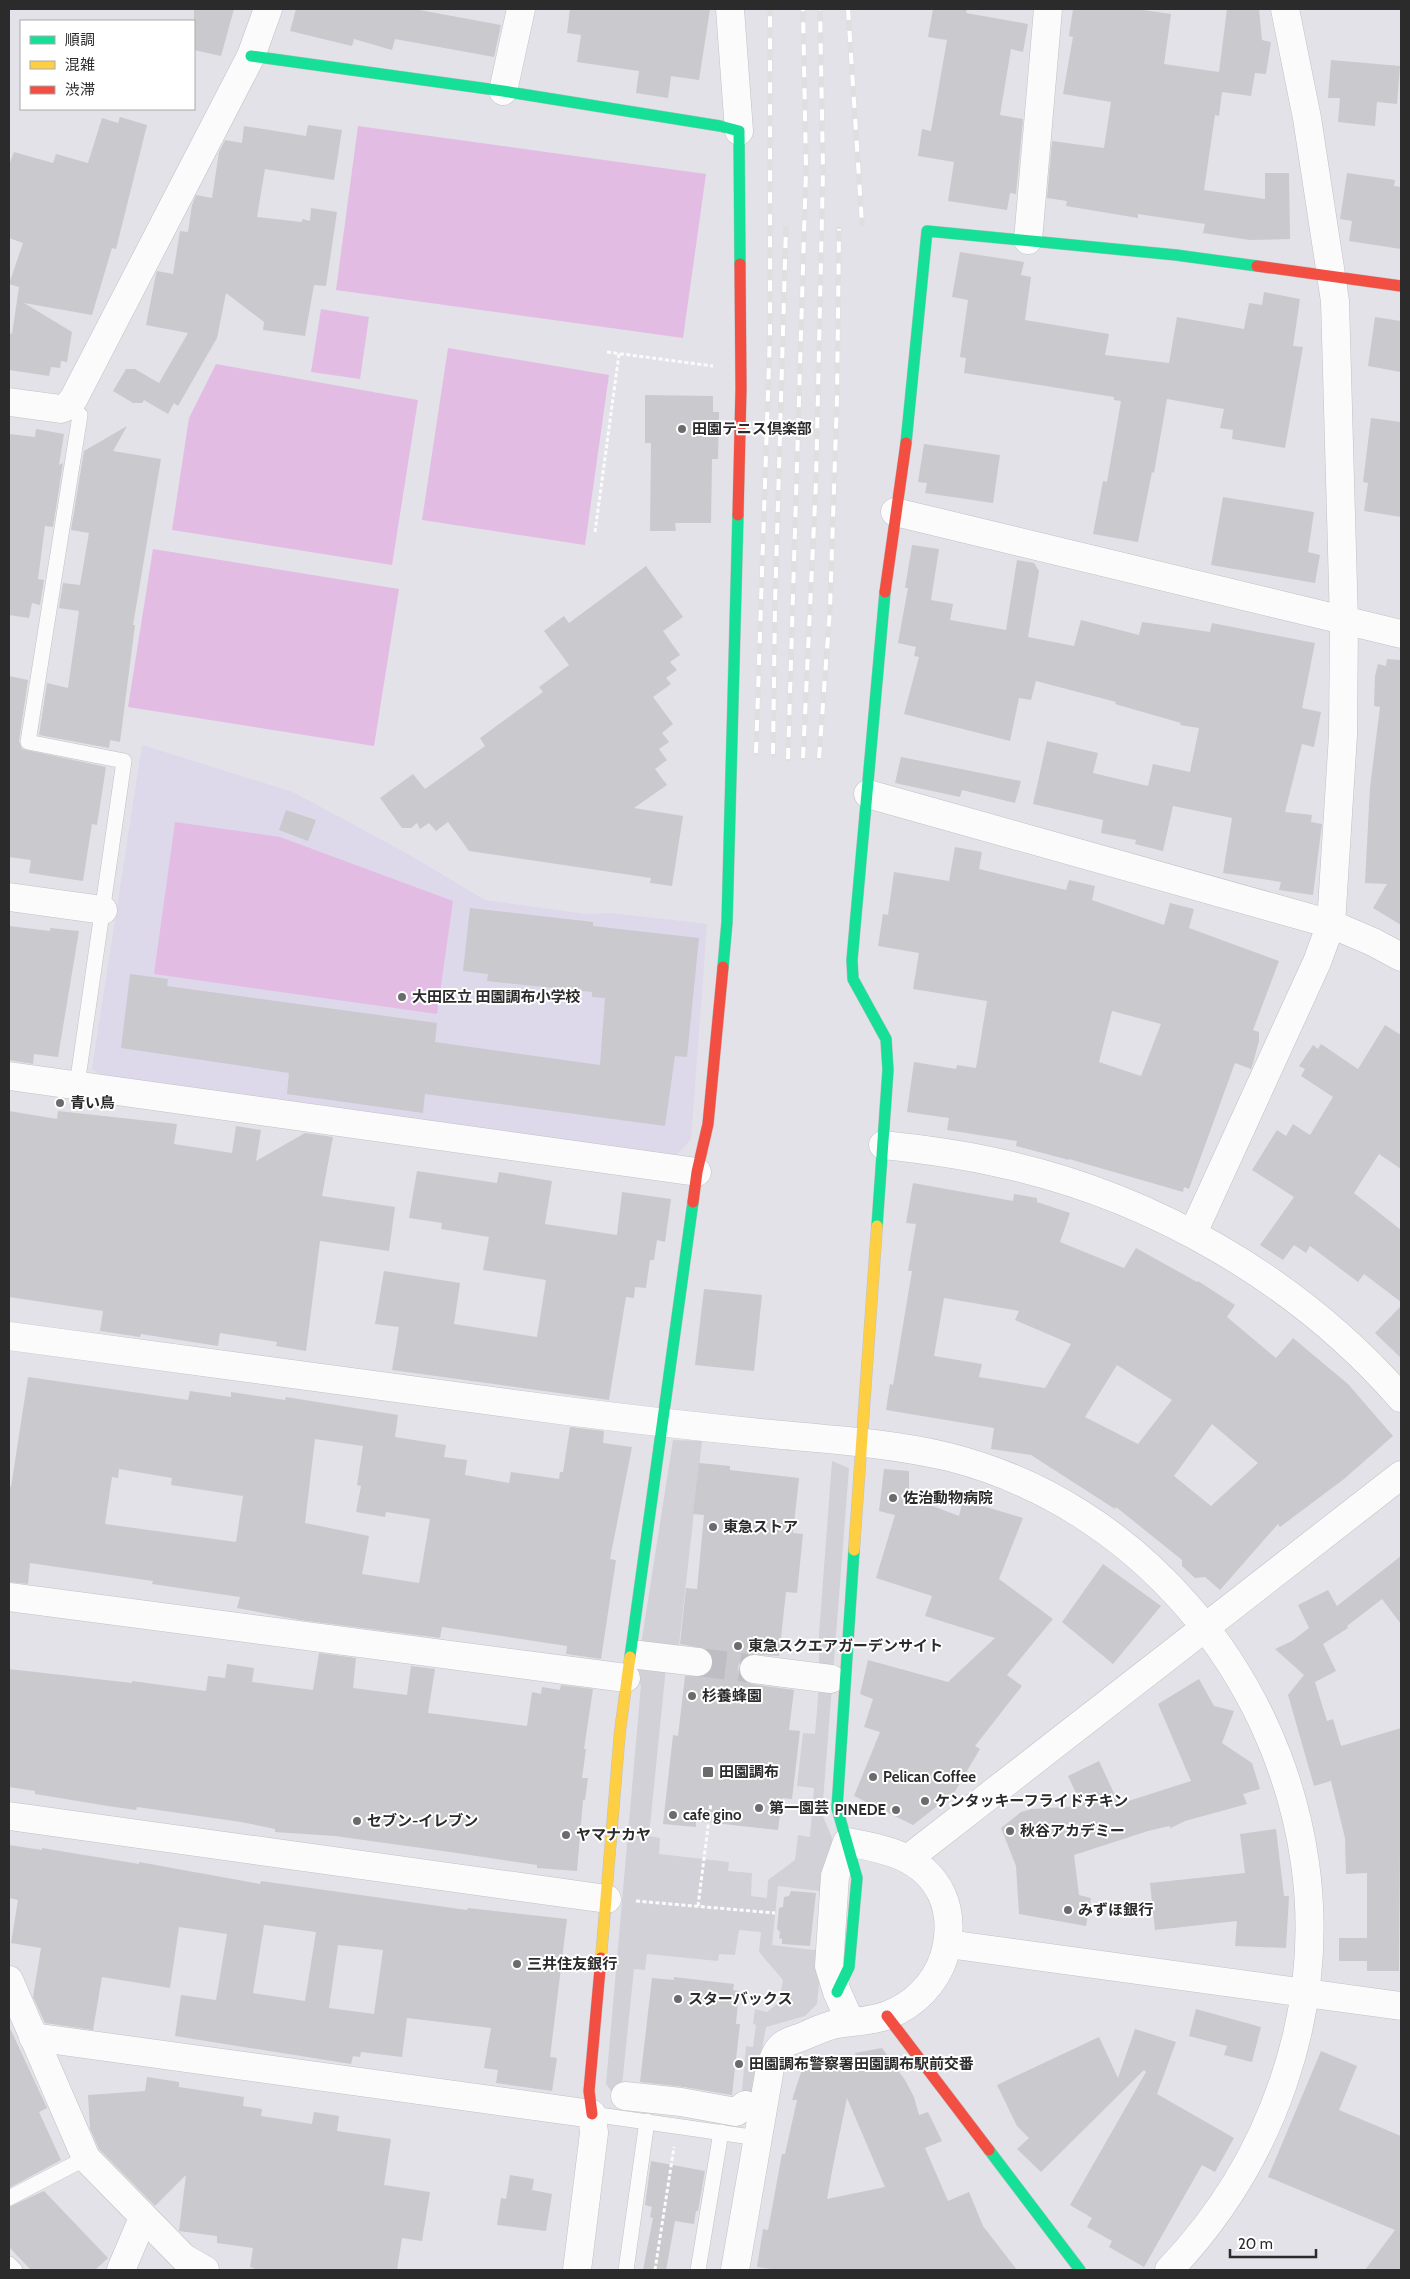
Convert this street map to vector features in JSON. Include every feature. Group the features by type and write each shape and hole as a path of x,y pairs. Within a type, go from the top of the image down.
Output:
{"street":[{"path":"9,402 60,409 68,406 74,398 251,56 268,9"},
{"path":"503,91 522,9"},
{"path":"577,2270 594,2133 589,2091 619,1900 620,1731 632,1667 697,1172 708,1124 727,922 741,369 739,131 730,9"},
{"path":"1028,240 1048,9"},
{"path":"1193,1234 1317,962 1331,924 1343,735 1344,622 1335,301 1307,118 1285,9"},
{"path":"251,56 503,91 720,126 739,131"},
{"path":"850,2021 837,1992 829,1966 835,1876 847,1842 837,1808 888,1070 886,1039 853,978 852,960 887,569 905,454 927,231 1176,255 1401,286"},
{"path":"896,512 1344,622 1401,634"},
{"path":"868,794 1331,924 1373,942 1401,957"},
{"path":"9,897 103,910"},
{"path":"9,1076 697,1172"},
{"path":"883,1145 946,1153 1000,1163 1056,1178 1106,1194 1193,1234 1271,1282 1312,1314 1353,1349 1401,1398"},
{"path":"9,1336 663,1424 861,1442 905,1448 952,1458 1002,1474 1053,1498 1098,1525 1140,1557 1173,1589 1206,1627 1233,1666 1255,1704 1271,1740 1295,1808 1301,1836 1309,1909 1305,1992 1297,2036 1279,2095 1264,2133 1247,2168 1228,2200 1169,2270"},
{"path":"909,1858 1401,1475"},
{"path":"9,1597 632,1667 698,1662"},
{"path":"754,1669 831,1680"},
{"path":"9,1816 619,1900"},
{"path":"735,2270 770,2068 779,2050 783,2045 820,2030 850,2021 887,2016 909,2004 925,1991 942,1963 948,1944 948,1913 939,1888 926,1872 909,1858 886,1850 847,1842"},
{"path":"948,1944 1401,2006"},
{"path":"9,1980 86,2158 184,2258 205,2270"},
{"path":"887,2016 1080,2270"},
{"path":"33,2037 592,2114"},
{"path":"625,2096 681,2102 736,2112 745,2105"},
{"path":"121,2270 143,2218"}],"lane":[{"path":"68,406 80,415 28,742 124,761 77,1085"},
{"path":"592,2114 758,2138"},
{"path":"626,2270 647,2121"},
{"path":"698,2270 721,2132"},
{"path":"9,2198 86,2158"},
{"path":"9,2264 15,2270"}],"path":[{"path":"606,352 741,369"},
{"path":"595,532 619,354"},
{"path":"698,1906 711,1803"},
{"path":"619,1900 775,1913"},
{"path":"655,2270 678,2126"}],"shaded area":[{"path":"358,126 706,174 683,338 336,290"},
{"path":"321,309 369,317 360,379 311,372"},
{"path":"448,348 609,375 585,545 422,520"},
{"path":"216,364 418,400 392,565 172,530 189,418"},
{"path":"153,549 399,589 374,746 128,707"},
{"name":"大田区立 田園調布小学校","path":"142,745 293,792 408,854 485,900 586,914 611,913 707,924 691,1139 677,1155 107,1080 92,1069"},
{"path":"175,822 280,837 453,901 437,1014 154,974"},
{"path":"673,1440 702,1441 679,1645 666,1667 649,1836 660,1838 659,1854 729,1862 728,1871 752,1873 751,1896 767,1898 768,1880 795,1860 798,1835 810,1837 814,1788 797,1786 803,1733 815,1734 819,1685 819,1634 832,1461 849,1468 822,1814 833,1840 828,1892 778,1886 772,1945 822,1951 817,2004 805,2016 766,2027 753,2097 741,2101 746,2046 753,2047 756,2025 753,2024 755,2009 767,2012 779,2002 783,1980 759,1952 761,1932 739,1930 735,1955 719,1954 718,1961 647,1954 645,1970 634,1969 622,2085 616,2098 606,2084 641,1685 636,1677"}],"building":[{"path":"194,9 234,9 221,56 195,50"},
{"path":"296,9 414,9 501,25 494,57 395,39 392,50 354,39 352,46 290,31"},
{"path":"570,9 710,9 699,80 671,76 668,98 636,93 639,71 577,62 581,35 567,33"},
{"path":"933,9 967,9 966,13 1028,24 1023,52 1011,49 1000,115 1023,119 1016,194 1010,193 1007,210 948,201 954,162 918,156 922,129 931,131 947,40 928,37"},
{"path":"1073,9 1136,9 1171,14 1164,64 1219,72 1227,9 1259,9 1262,40 1271,42 1266,74 1255,73 1251,96 1222,92 1219,116 1215,115 1204,190 1265,199 1265,173 1289,173 1290,239 1250,240 1203,233 1205,224 1138,214 1138,218 1066,206 1067,201 1047,198 1052,141 1104,148 1111,102 1063,94 1073,37 1069,36"},
{"path":"1331,60 1400,66 1397,104 1377,102 1375,126 1338,122 1340,98 1328,98"},
{"path":"120,117 147,125 116,249 112,248 92,315 24,303 72,332 67,362 61,361 60,368 51,367 49,376 9,370 9,333 12,334 19,287 9,284 23,243 9,238 9,165 14,152 53,163 56,154 88,163 102,118 118,123"},
{"path":"308,125 342,130 334,180 265,169 257,217 302,222 302,219 310,221 311,208 337,212 326,286 314,285 305,336 263,330 264,322 226,293 217,338 178,406 174,403 168,414 144,400 142,403 133,403 113,391 126,369 135,369 159,383 188,333 146,325 157,271 173,274 180,231 188,232 192,205 196,195 212,198 219,152 225,140 242,143 244,126 306,136"},
{"path":"1347,173 1395,180 1394,186 1401,187 1401,249 1349,241 1352,221 1340,219"},
{"path":"960,252 1024,262 1021,275 1031,277 1025,320 1109,334 1105,355 1169,363 1177,317 1244,329 1249,303 1262,305 1264,292 1300,299 1293,346 1303,347 1285,448 1232,439 1233,430 1220,428 1224,409 1167,399 1154,473 1152,472 1138,542 1093,534 1103,481 1107,482 1121,401 1114,400 1114,397 964,373 966,358 960,357 968,300 952,297"},
{"path":"1375,317 1401,321 1401,372 1368,366"},
{"path":"645,395 713,396 713,412 719,412 718,459 712,459 711,523 675,523 676,531 650,531 651,443 645,443"},
{"path":"1371,418 1401,422 1401,517 1364,511 1368,483 1363,482"},
{"path":"127,426 113,451 161,459 133,625 135,625 120,742 110,740 109,748 39,735 47,683 68,688 79,611 59,608 63,583 80,585 89,533 71,530 84,451"},
{"path":"36,429 64,434 59,465 63,463 53,527 45,526 38,579 44,580 40,605 32,603 29,618 9,615 9,434 35,437"},
{"path":"924,444 1000,455 993,503 925,493 927,483 918,482"},
{"path":"1223,497 1314,512 1308,552 1320,555 1315,583 1211,565"},
{"path":"912,545 939,549 931,600 953,604 950,620 1006,630 1017,560 1034,563 1039,571 1028,637 1074,646 1081,620 1139,635 1142,622 1210,632 1212,623 1315,643 1302,708 1321,712 1314,747 1302,744 1285,812 1312,815 1311,822 1322,824 1313,895 1279,890 1281,882 1223,873 1232,818 1173,806 1163,851 1135,844 1136,840 1101,833 1103,820 1033,804 1047,741 1098,753 1093,773 1148,786 1153,764 1190,772 1199,728 1180,725 1181,723 1115,704 1116,702 1036,681 1031,700 1019,698 1010,741 904,714 919,657 914,656 916,647 898,643 908,588 905,588"},
{"path":"646,566 683,617 663,631 680,655 670,662 677,670 666,678 671,684 653,697 673,724 662,733 669,742 659,749 667,760 655,769 667,785 634,808 683,816 672,886 650,883 651,878 469,851 448,822 436,831 429,823 420,829 417,823 411,828 402,828 380,798 413,774 425,789 485,746 480,738 543,692 539,687 569,665 544,631 564,616 569,623"},
{"path":"1387,659 1401,660 1401,925 1373,908 1387,884 1365,883 1370,787 1380,707 1374,706 1375,676 1378,664 1386,666"},
{"path":"9,676 28,680 19,741 22,749 106,767 97,825 92,824 83,881 29,873 31,860 9,857"},
{"path":"901,757 1021,781 1015,803 962,790 960,797 895,783"},
{"path":"286,810 316,820 308,841 279,830"},
{"path":"955,847 982,852 979,869 1066,890 1069,880 1095,886 1092,900 1164,925 1170,903 1194,909 1189,928 1279,961 1253,1030 1259,1032 1259,1041 1251,1069 1235,1063 1189,1189 1184,1187 1183,1192 1069,1159 1016,1146 1017,1141 947,1130 949,1118 907,1112 914,1062 956,1069 957,1065 976,1068 987,1001 913,989 919,953 878,946 883,914 888,915 894,872 949,881","holes":["1112,1011 1161,1024 1141,1076 1099,1062"]},
{"path":"470,908 593,922 593,926 699,938 687,1057 675,1056 665,1126 425,1094 423,1113 287,1094 289,1073 121,1048 130,974 168,979 167,986 437,1023 435,1042 600,1065 605,998 592,997 592,992 487,981 488,974 463,971"},
{"path":"9,926 50,931 50,928 79,931 58,1057 34,1054 33,1064 9,1060"},
{"path":"1385,1025 1401,1035 1401,1169 1379,1154 1354,1193 1401,1230 1401,1302 1364,1274 1358,1282 1310,1246 1306,1253 1294,1245 1283,1260 1260,1245 1294,1197 1252,1170 1277,1130 1286,1136 1293,1124 1310,1135 1333,1097 1301,1076 1305,1069 1299,1066 1313,1045 1318,1049 1321,1044 1358,1069"},
{"path":"9,1111 57,1119 58,1111 177,1124 174,1144 232,1153 236,1126 261,1130 256,1161 305,1133 333,1137 322,1196 395,1207 389,1251 320,1241 306,1351 276,1346 277,1342 220,1333 218,1346 141,1334 140,1337 100,1331 103,1311 9,1297"},
{"path":"417,1171 497,1183 499,1172 552,1181 545,1224 617,1235 622,1192 671,1199 665,1242 657,1240 654,1260 650,1260 646,1288 635,1287 634,1298 626,1297 609,1400 392,1370 399,1327 375,1324 384,1271 460,1283 454,1324 537,1337 546,1280 483,1270 489,1237 441,1229 442,1223 409,1218"},
{"path":"913,1183 1013,1201 1014,1194 1037,1198 1037,1202 1070,1213 1060,1242 1124,1268 1136,1248 1198,1281 1235,1305 1227,1317 1276,1358 1293,1338 1348,1384 1393,1436 1344,1479 1280,1527 1278,1524 1220,1590 1205,1577 1195,1578 1182,1566 1182,1560 1116,1507 1115,1509 1031,1455 991,1449 994,1428 886,1410 890,1384 893,1385 912,1271 908,1271 916,1224 906,1223","holes":["944,1298 1019,1311 1015,1320 1071,1344 1045,1388 979,1377 982,1364 934,1356","1117,1365 1172,1400 1138,1444 1085,1417","1212,1424 1258,1463 1211,1506 1174,1476"]},
{"path":"704,1289 762,1295 754,1371 695,1365"},
{"path":"1401,1306 1401,1358 1375,1333"},
{"path":"28,1377 188,1400 190,1391 231,1397 231,1392 285,1400 286,1397 398,1415 395,1437 446,1445 444,1457 467,1460 465,1475 509,1483 511,1472 559,1479 560,1472 563,1472 570,1427 604,1431 603,1443 632,1447 610,1559 616,1560 601,1659 566,1654 567,1646 442,1627 440,1638 300,1620 237,1608 240,1597 152,1584 153,1581 30,1563 28,1584 9,1582 9,1486 11,1487","holes":["315,1439 363,1446 357,1485 361,1486 356,1512 385,1517 386,1512 430,1519 419,1583 362,1574 369,1536 305,1523","119,1469 172,1478 171,1485 243,1496 236,1542 105,1524 112,1477 118,1478"]},
{"name":"東急スクエアガーデンサイト","path":"699,1463 730,1466 730,1470 799,1478 793,1533 803,1534 797,1593 786,1592 779,1656 748,1654 741,1660 738,1667 739,1675 744,1681 752,1684 794,1690 789,1730 800,1731 792,1799 782,1798 778,1830 696,1821 696,1827 663,1824 673,1735 678,1736 685,1676 705,1676 711,1671 714,1663 712,1655 707,1649 680,1644 686,1588 697,1589 704,1515 693,1514"},
{"path":"884,1469 909,1471 909,1497 959,1516 963,1500 1023,1518 999,1579 1053,1619 1007,1675 1022,1686 975,1746 980,1749 954,1793 913,1825 854,1796 880,1732 864,1727 873,1699 860,1694 868,1660 948,1682 995,1638 925,1616 932,1596 876,1578 895,1515 879,1511"},
{"path":"1401,1556 1401,1624 1382,1599 1347,1626 1348,1628 1323,1644 1336,1671 1315,1682 1327,1721 1333,1719 1341,1746 1401,1728 1399,1971 1367,1971 1367,1961 1339,1961 1339,1938 1367,1938 1367,1873 1346,1874 1345,1838 1331,1781 1314,1786 1288,1695 1304,1675 1275,1649 1292,1641 1309,1628 1298,1605 1328,1590 1337,1606"},
{"path":"1103,1564 1161,1606 1113,1664 1062,1622"},
{"path":"319,1653 356,1658 353,1688 407,1695 411,1666 435,1669 428,1713 527,1726 532,1692 541,1694 542,1687 560,1690 561,1685 593,1689 584,1749 586,1749 582,1778 588,1778 585,1800 583,1800 577,1871 537,1868 537,1865 335,1836 275,1832 275,1829 241,1822 137,1807 136,1810 108,1806 35,1794 35,1791 9,1787 9,1669 132,1683 132,1681 206,1691 208,1676 225,1678 227,1664 254,1668 252,1682 313,1690"},
{"path":"1199,1679 1214,1706 1234,1711 1222,1743 1252,1763 1260,1789 1243,1794 1247,1804 1185,1821 1171,1828 1169,1826 1148,1831 1074,1855 1079,1895 1091,1898 1086,1926 1019,1914 1016,1866 1001,1828 1021,1812 1032,1809 1082,1806 1068,1776 1099,1761 1119,1804 1191,1781 1158,1704"},
{"path":"1276,1829 1284,1896 1289,1896 1286,1948 1235,1946 1237,1921 1155,1930 1150,1883 1245,1873 1240,1834"},
{"path":"9,1845 42,1850 42,1848 139,1864 139,1862 260,1884 261,1881 467,1910 468,1908 567,1919 550,2057 557,2058 552,2091 496,2083 498,2070 484,2068 491,2028 407,2018 402,2057 361,2052 360,2057 353,2056 351,2064 175,2036 181,1995 216,2000 227,1934 179,1927 170,1988 102,1977 93,2030 45,2023 33,1997 41,1948 11,1943 18,1900 9,1898","holes":["264,1925 316,1932 305,2001 253,1993","338,1945 383,1950 374,2014 329,2008"]},
{"path":"791,1891 816,1893 810,1946 782,1944 782,1939 779,1938 780,1932 777,1929 779,1908 783,1907 784,1897 789,1896"},
{"path":"674,1977 734,1984 733,1990 739,1991 736,2024 740,2024 732,2095 640,2082 652,1978 674,1980"},
{"path":"1196,2009 1261,2027 1252,2062 1224,2055 1227,2046 1189,2036"},
{"path":"9,2026 47,2108 39,2112 61,2160 9,2188"},
{"path":"1135,2029 1176,2042 1157,2094 1234,2138 1215,2172 1202,2165 1144,2267 1109,2247 1112,2241 1087,2227 1092,2218 1070,2205 1146,2072 1144,2070 1041,2172 1017,2149 1029,2138 1017,2126 997,2085 1099,2037 1118,2078"},
{"path":"882,2048 905,2080 914,2097 919,2115 928,2112 942,2141 925,2148 948,2201 969,2192 983,2226 1017,2270 778,2270 757,2267 763,2229 768,2230 782,2154 785,2154 797,2100 792,2100 803,2066 857,2059 855,2053","holes":["847,2098 885,2187 827,2199"]},
{"path":"1321,2051 1357,2066 1339,2110 1401,2136 1401,2270 1365,2270 1395,2230 1268,2177"},
{"path":"147,2077 179,2082 179,2087 244,2097 243,2106 262,2109 261,2116 312,2124 314,2112 339,2116 337,2131 391,2139 384,2185 430,2192 422,2241 402,2238 397,2270 253,2270 254,2268 250,2267 253,2248 217,2243 217,2236 179,2231 186,2175 155,2206 99,2149 90,2129 88,2095 145,2091"},
{"path":"651,2161 705,2171 694,2224 675,2221 666,2270 643,2270 653,2218 650,2217 652,2207 645,2205"},
{"path":"510,2175 534,2179 532,2190 552,2194 546,2231 497,2225 501,2198 506,2199"},
{"path":"44,2191 108,2258 95,2270 31,2270 9,2247 9,2207"}],"tunnel":[{"path":"698,1662 754,1669"}],"railway":[{"path":"756,753 770,332 770,9"},
{"path":"788,759 806,169 803,9"},
{"path":"803,758 816,481 823,170 820,9"},
{"path":"848,9 862,224"},
{"path":"773,754 775,605 786,228"},
{"path":"819,758 830,609 837,399 839,229"}],"traffic: fast":[{"path":"251,56 503,91 720,126 739,131 740,264"},
{"path":"906,443 927,231 1176,255 1257,266"},
{"path":"723,967 727,922 738,515"},
{"path":"877,1226 888,1070 886,1039 853,979 852,960 885,592"},
{"path":"630,1657 693,1202"},
{"path":"837,1992 849,1967 857,1878 837,1808 854,1550"},
{"path":"989,2150 1080,2270"}],"traffic: slow":[{"path":"854,1550 877,1226"},
{"path":"601,1958 620,1731 630,1657"}],"traffic: jam":[{"path":"738,515 741,389 740,264"},
{"path":"1257,266 1401,286"},
{"path":"885,592 906,443"},
{"path":"693,1202 697,1172 708,1124 723,967"},
{"path":"592,2114 589,2091 601,1958"},
{"path":"887,2016 989,2150"}],"place":[{"name":"田園テニス倶楽部","path":"682,429"},
{"name":"大田区立 田園調布小学校","path":"402,997"},
{"name":"青い鳥","path":"60,1103"},
{"name":"佐治動物病院","path":"893,1498"},
{"name":"東急ストア","path":"713,1527"},
{"name":"東急スクエアガーデンサイト","path":"738,1646"},
{"name":"杉養蜂園","path":"692,1696"},
{"name":"田園調布","path":"708,1772"},
{"name":"Pelican Coffee","path":"873,1777"},
{"name":"ケンタッキーフライドチキン","path":"925,1801"},
{"name":"第一園芸","path":"759,1808"},
{"name":"PINEDE","path":"896,1810"},
{"name":"cafe gino","path":"673,1815"},
{"name":"セブン-イレブン","path":"357,1821"},
{"name":"秋谷アカデミー","path":"1010,1831"},
{"name":"ヤマナカヤ","path":"566,1835"},
{"name":"みずほ銀行","path":"1068,1910"},
{"name":"三井住友銀行","path":"517,1964"},
{"name":"スターバックス","path":"678,1999"},
{"name":"田園調布警察署田園調布駅前交番","path":"739,2064"}]}
